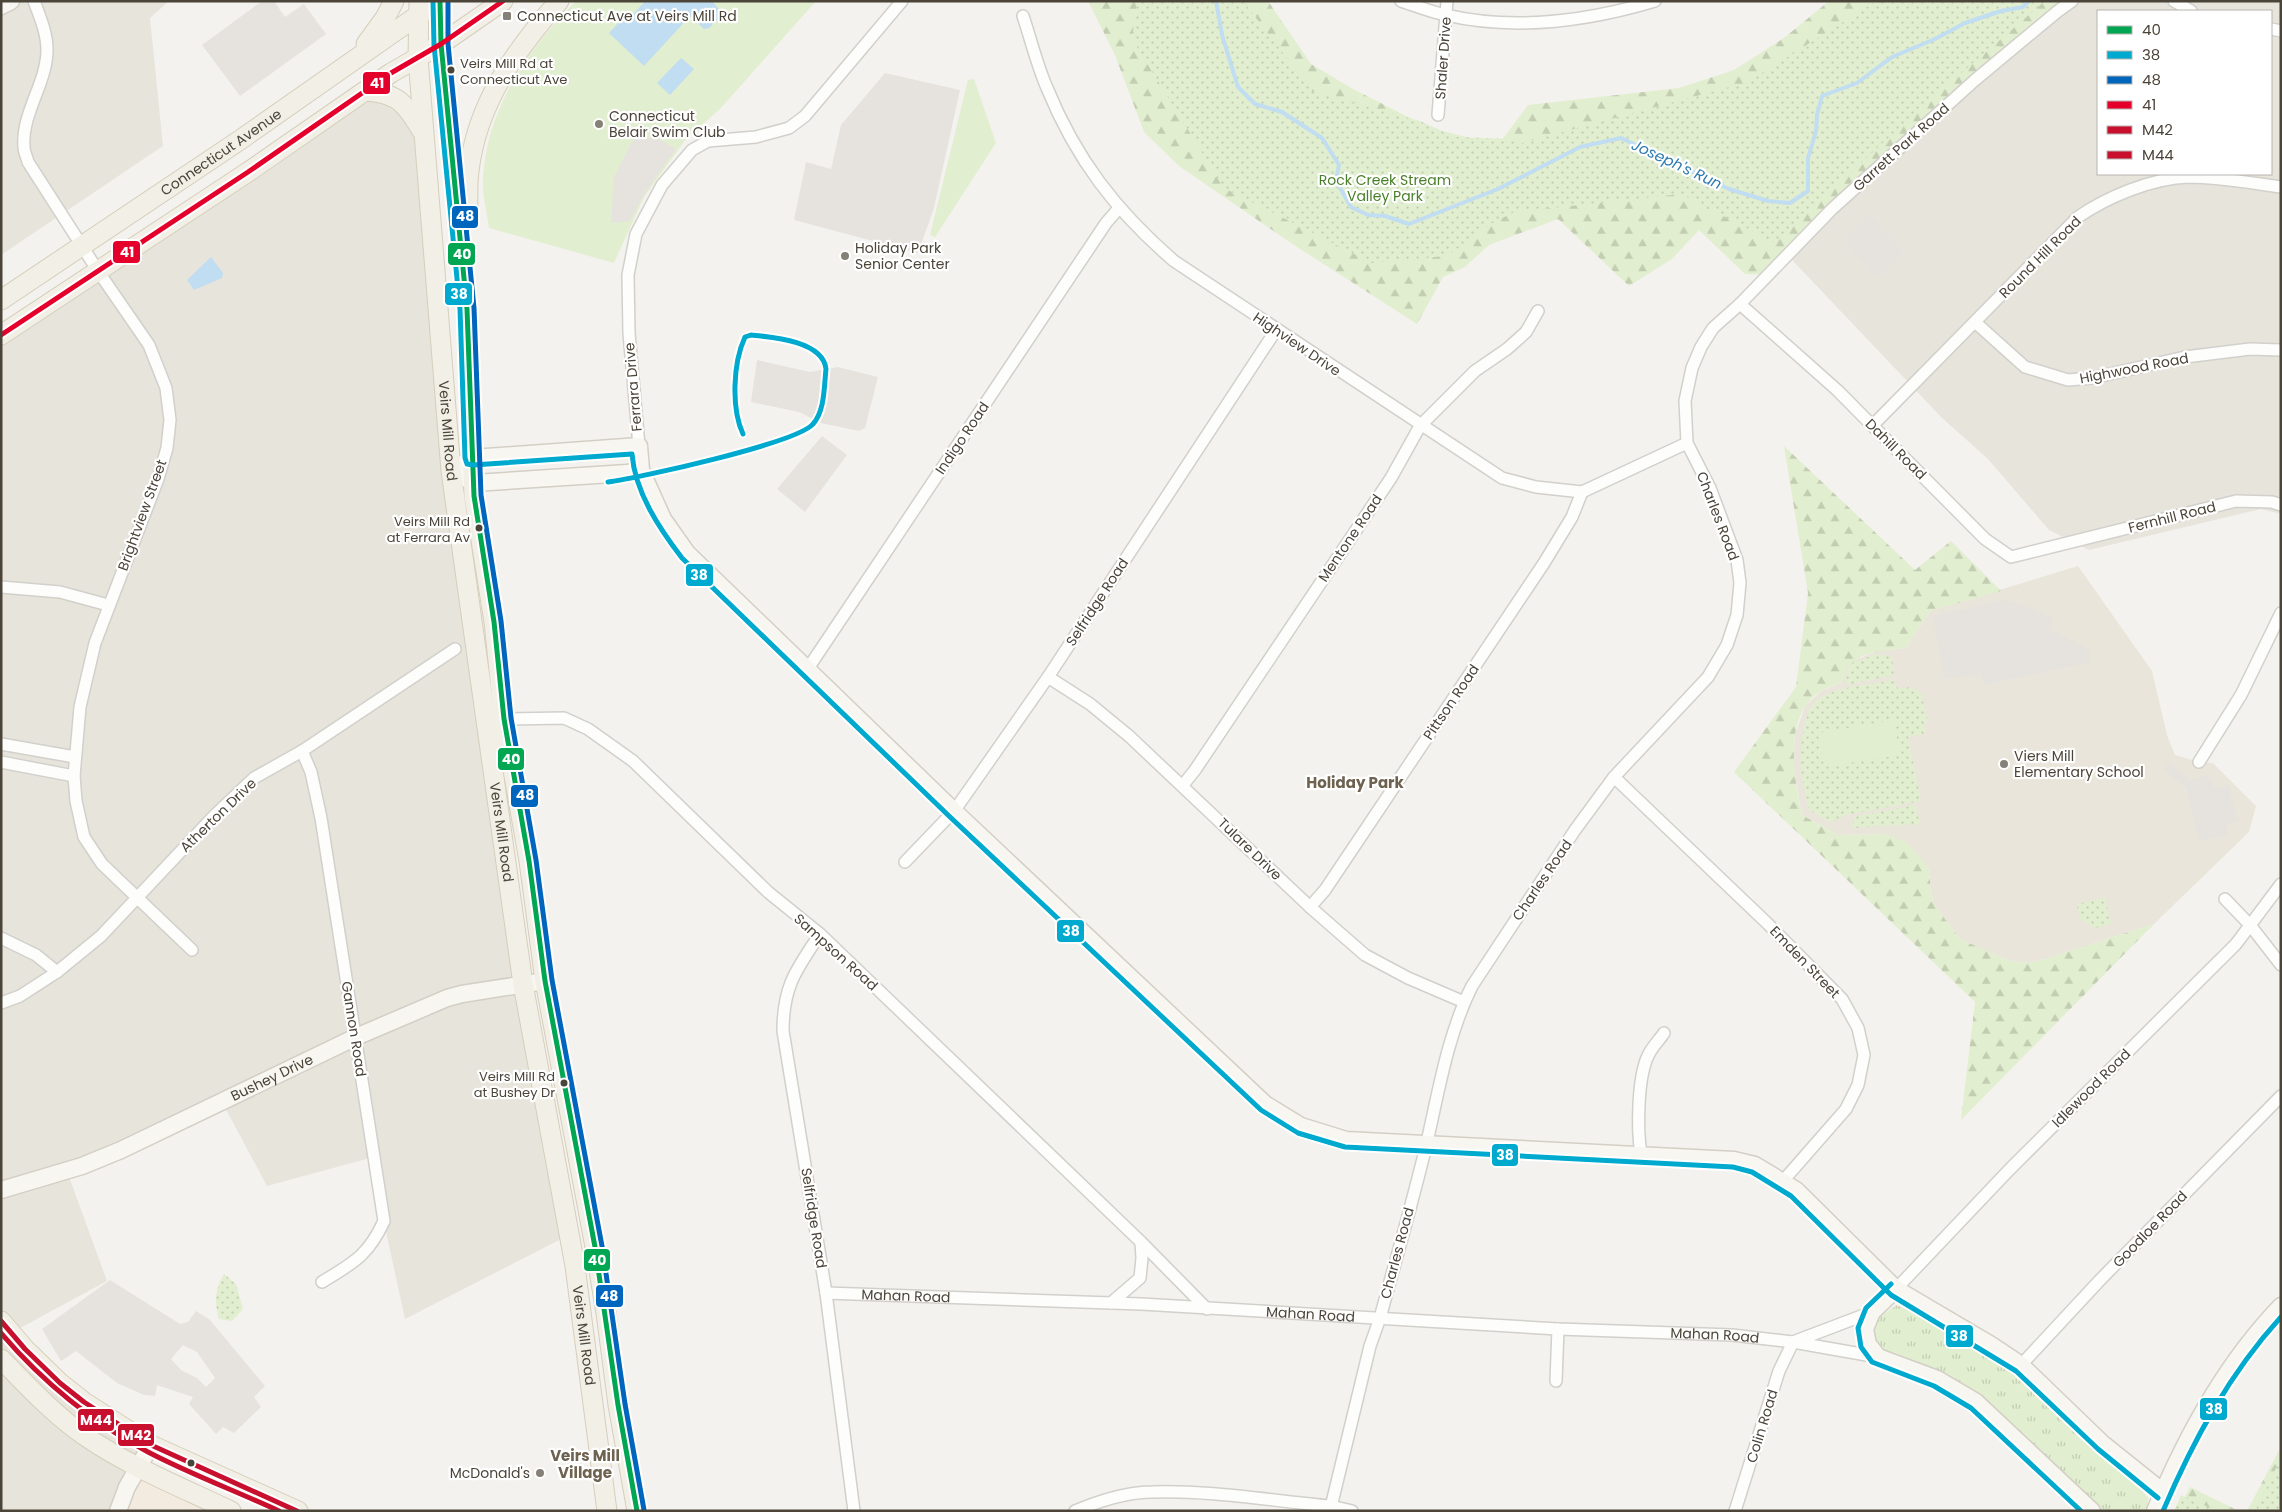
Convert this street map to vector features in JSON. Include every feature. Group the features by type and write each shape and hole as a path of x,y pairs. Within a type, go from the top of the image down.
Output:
{"main road":[{"path":"346,64 369,42 394,1"},
{"name":"Connecticut Avenue","path":"1,300 240,140 346,64 419,8 439,1"},
{"name":"Veirs Mill Road","path":"439,1 441,44 467,309 474,483 494,622 504,719 529,861 545,981 595,1247 618,1405 637,1511"},
{"path":"1,335 248,172 390,73 441,44 503,1"},
{"path":"467,309 468,172 478,127 503,73 525,40 559,1"},
{"name":"Veirs Mill Road","path":"419,8 418,58 451,471 523,984 575,1266 606,1511"},
{"path":"366,91 384,92 400,101 412,113 424,133"},
{"path":"1,1321 25,1349 60,1383 84,1402 152,1445 298,1511"},
{"path":"1,1359 48,1406 86,1436 139,1468 232,1511"}],"street":[{"path":"1,6 11,1"},
{"name":"Brightview Street","path":"34,1 44,31 47,48 46,67 26,127 24,148 28,162 149,345 166,388 170,420 167,448 158,479 95,643 83,694 75,757 76,801 84,837 102,864 192,950"},
{"name":"Ferrara Drive","path":"902,1 805,116 795,124 770,134 708,141 687,155 662,185 636,234 628,275 629,333 641,470 662,519 687,553 954,811 1265,1104 1300,1126 1346,1140 1641,1154 1734,1160 1755,1165 1796,1190 1896,1289"},
{"path":"1402,1 1446,16 1502,22 1561,21 1615,13 1655,1"},
{"name":"Shaler Drive","path":"1438,115 1447,1"},
{"name":"Garrett Park Road","path":"1740,304 1832,209 1975,80 2072,1"},
{"path":"2174,1 2189,10"},
{"name":"Highview Drive","path":"1023,16 1047,88 1071,137 1092,174 1142,234 1174,261 1420,426 1502,478 1536,487 1582,492"},
{"name":"Round Hill Road","path":"1873,425 2078,218 2096,205 2117,194 2188,177 2281,187"},
{"name":"Indigo Road","path":"808,670 1106,223 1119,208"},
{"name":"Dahill Road","path":"1740,304 1873,425 1985,539 2011,557 2064,544"},
{"name":"Charles Road","path":"1330,1509 1370,1346 1380,1318 1426,1144 1444,1066 1464,1002 1472,986 1570,838 1614,777 1708,677 1727,645 1736,615 1740,583 1737,560 1710,488 1687,443 1685,401 1692,368 1701,347 1713,328 1740,304"},
{"name":"Mentone Road","path":"1183,785 1195,770 1391,478 1420,426 1475,371 1507,349 1526,332 1538,311"},
{"name":"Highwood Road","path":"1976,323 2025,367 2068,380 2092,378 2185,357 2250,348 2281,350"},
{"name":"Selfridge Road","path":"905,862 954,811 1048,677 1276,330"},
{"path":"1582,492 1687,443"},
{"path":"451,471 472,458 639,446"},
{"path":"451,471 474,483 627,473 641,470"},
{"name":"Pittson Road","path":"1310,906 1325,890 1544,563 1572,517 1582,492"},
{"name":"Fernhill Road","path":"2064,544 2236,501 2272,502 2281,506"},
{"path":"1,587 60,592 108,605"},
{"path":"2199,762 2241,695 2281,613"},
{"name":"Atherton Drive","path":"1,1003 20,996 57,972 102,936 214,816 254,778 302,751 454,649"},
{"name":"Tulare Drive","path":"1048,677 1090,704 1183,785 1310,906 1365,955 1408,978 1464,1002"},
{"name":"Sampson Road","path":"504,719 564,718 588,729 633,761 768,892 820,934 1141,1242 1207,1310"},
{"path":"1,744 75,757"},
{"name":"Gannon Road","path":"302,751 311,772 321,818 384,1220 375,1240 360,1259 322,1282"},
{"path":"1,762 74,776"},
{"name":"Emden Street","path":"1614,777 1768,924 1842,999 1858,1028 1864,1055 1858,1085 1846,1109 1783,1181"},
{"name":"Idlewood Road","path":"1896,1289 2009,1170 2236,944 2281,884"},
{"path":"2225,899 2250,925 2281,965"},
{"name":"Selfridge Road","path":"820,934 793,973 783,1008 783,1031 826,1293 854,1511"},
{"path":"1,938 36,955 57,972"},
{"name":"Bushey Drive","path":"1,1190 82,1166 121,1150 356,1037 447,998 545,981"},
{"path":"1641,1154 1638,1135 1643,1071 1650,1052 1664,1033"},
{"name":"Goodloe Road","path":"2021,1365 2100,1280 2281,1096"},
{"path":"1111,1303 1140,1278 1141,1242"},
{"path":"1896,1289 1991,1345 2021,1365 2103,1444 2163,1492"},
{"name":"Mahan Road","path":"1793,1342 1872,1312 1896,1289"},
{"name":"Mahan Road","path":"826,1293 1111,1303 1558,1329 1732,1335 1793,1342 1878,1357 1937,1379 1976,1402 2092,1511"},
{"path":"2155,1511 2207,1405 2246,1347 2281,1306"},
{"path":"1872,1312 1865,1329 1868,1344 1878,1357"},
{"path":"1556,1381 1558,1329"},
{"name":"Colin Road","path":"1735,1511 1779,1372 1793,1342"},
{"path":"118,1511 127,1487 152,1445"},
{"path":"1075,1511 1098,1502 1151,1492 1200,1494 1352,1511"}],"shaded area":[{"path":"1,1 169,1 150,18 163,146 1,255"},
{"path":"262,1 274,1 285,17 304,4 326,34 240,96 202,45"},
{"path":"2048,1 2281,1 2281,514 2261,509 2089,550 2049,530 1988,459 1942,418 1776,243"},
{"path":"885,73 960,90 934,208 918,253 794,220 806,162 831,169 841,125"},
{"path":"366,91 384,92 424,133 451,471 569,1235 405,1319 370,1158 267,1186 222,1102 67,1171 107,1281 11,1333 151,1445 118,1511 1,1511 1,335"},
{"path":"634,138 657,138 676,149 645,193 630,221 611,223 614,177"},
{"path":"1870,215 1904,252 1877,277 1843,240"},
{"path":"757,360 810,372 838,367 878,377 865,428 859,431 821,423 799,412 751,402"},
{"path":"822,436 847,455 805,512 777,489"},
{"name":"Viers Mill Elementary School","path":"2078,566 2152,671 2167,735 2175,755 2199,762 2213,763 2256,806 2249,832 2154,924 2045,959 2028,963 2010,961 1960,939 1933,903 1928,867 1886,834 1838,835 1802,815 1793,765 1795,735 1805,706 1821,691 1843,682 1844,672 1850,662 1877,651 1906,648 1930,611"},
{"path":"2004,600 2025,606 2053,618 2050,629 2089,649 2091,662 1984,685 1981,674 1944,679 1933,616"},
{"path":"2168,762 2192,780 2206,775 2216,788 2228,785 2238,821 2226,825 2228,835 2199,841 2186,788 2164,772"},
{"path":"110,1280 180,1324 188,1322 196,1311 210,1320 265,1386 254,1397 261,1407 234,1433 223,1427 216,1434 189,1404 193,1397 157,1385 155,1396 144,1395 117,1383 76,1351 61,1361 42,1329","holes":["183,1345 197,1352 215,1378 206,1387 197,1378 181,1370 171,1359"]},
{"path":"139,1467 231,1511 118,1511"}],"green space":[{"name":"Connecticut Belair Swim Club","path":"576,1 816,1 720,109 686,139 644,197 614,263 489,228 484,197 483,178 486,152 492,128 502,104 513,81 542,39"},
{"name":"Rock Creek Stream Valley Park","path":"1088,1 1268,1 1311,64 1353,89 1430,128 1498,145 1528,105 1679,88 1734,70 1784,38 1829,1 2072,1 2058,11 1767,275 1745,274 1699,230 1672,259 1629,286 1558,219 1489,245 1465,267 1443,277 1417,324 1294,245 1179,166 1144,132 1115,55"},
{"name":"Rock Creek Stream Valley Park","path":"1137,1 1243,1 1313,92 1420,121 1455,137 1515,139 1515,145 1748,82 1876,1 2045,1 1915,113 1775,243 1681,194 1514,212 1491,224 1447,256 1372,263 1224,188 1132,39"},
{"path":"974,79 996,143 935,237 930,235 968,80"},
{"path":"1784,446 1915,570 1951,541 2001,591 1930,611 1906,648 1866,654 1858,658 1846,672 1843,682 1821,691 1809,702 1800,715 1794,748 1796,783 1802,815 1838,835 1887,834 1909,844 1928,867 1933,903 1960,939 2010,961 2028,963 2045,959 2154,924 1961,1120 1975,1002 1734,772 1796,687 1808,593"},
{"path":"1876,654 1892,657 1894,675 1847,685 1846,674 1852,663"},
{"path":"1893,680 1898,689 1910,687 1921,693 1928,722 1924,723 1926,733 1908,737 1921,801 1846,815 1830,822 1809,810 1803,781 1801,749 1809,711 1818,699 1835,691"},
{"path":"1894,720 1900,755 1824,767 1818,733"},
{"path":"1915,805 1920,824 1854,828 1853,817"},
{"path":"2105,898 2111,924 2095,928 2080,919 2077,904"},
{"path":"224,1274 236,1284 243,1309 232,1321 219,1319 216,1307 217,1291"},
{"path":"1897,1305 1992,1354 2138,1485 2148,1498 2148,1511 2101,1511 2042,1454 1940,1373 1896,1353 1883,1350 1873,1337 1873,1321"},
{"path":"2281,1448 2281,1511 2247,1511 2278,1452"},
{"path":"2281,1458 2281,1511 2255,1511"},
{"path":"2190,1487 2239,1511 2178,1511"},
{"path":"2181,1495 2217,1511 2174,1511"}],"water":[{"path":"645,1 712,1 723,14 709,28 704,29 690,16 644,66 609,33 627,14 631,17"},
{"path":"681,58 694,69 670,95 657,83"},
{"path":"211,257 223,273 222,278 194,290 187,280"}],"waterway":[{"name":"Joseph's Run","path":"1216,1 1222,35 1238,87 1255,104 1282,112 1322,138 1339,165 1336,181 1351,207 1368,215 1385,216 1409,224 1498,189 1580,147 1621,138 1729,189 1768,201 1790,203 1808,191 1808,158 1816,131 1817,115 1822,96 1857,83 1892,57 1935,39 1965,23 2001,11 2023,7 2029,1"}],"transit line":[{"name":"38","path":"433,1 434,45 460,309 465,458 467,464 632,454 634,468 643,496 657,522 682,558 949,816 1261,1110 1298,1133 1345,1147 1733,1167 1752,1172 1791,1196 1891,1295 2016,1371 2098,1449 2158,1498"},
{"name":"40","path":"440,1 441,44 467,309 474,496 494,622 504,719 529,861 545,981 595,1247 618,1405 637,1511"},
{"name":"48","path":"448,1 448,44 474,308 481,495 501,621 511,718 536,860 552,980 602,1246 625,1404 644,1510"},
{"name":"41","path":"1,335 248,172 391,73 441,44 503,1"},
{"name":"38","path":"608,482 716,459 779,441 801,432 817,419 822,405 826,369 823,360 816,352 806,346 783,339 751,335 745,337 738,359 735,386 737,412 743,434"},
{"name":"38","path":"1891,1284 1866,1308 1858,1328 1861,1347 1872,1362 1934,1386 1971,1408 2081,1511"},
{"name":"38","path":"2163,1511 2187,1459 2214,1409 2245,1362 2281,1317"},
{"name":"M42","path":"1,1321 25,1349 60,1383 84,1402 151,1445 297,1511"},
{"name":"M44","path":"1,1333 33,1368 107,1428 164,1460 279,1511"}],"place":[{"name":"Connecticut Ave at Veirs Mill Rd","path":"507,16"},
{"name":"Veirs Mill Rd at Connecticut Ave","path":"451,70"},
{"name":"Connecticut Belair Swim Club","path":"599,124"},
{"name":"Holiday Park Senior Center","path":"845,256"},
{"name":"Veirs Mill Rd at Ferrara Av","path":"479,528"},
{"name":"Viers Mill Elementary School","path":"2004,764"},
{"name":"Veirs Mill Rd at Bushey Dr","path":"564,1083"},
{"name":"McDonald's","path":"540,1473"}],"district":[{"name":"Holiday Park","path":"1355,782"},
{"name":"Veirs Mill Village","path":"585,1464"}]}
